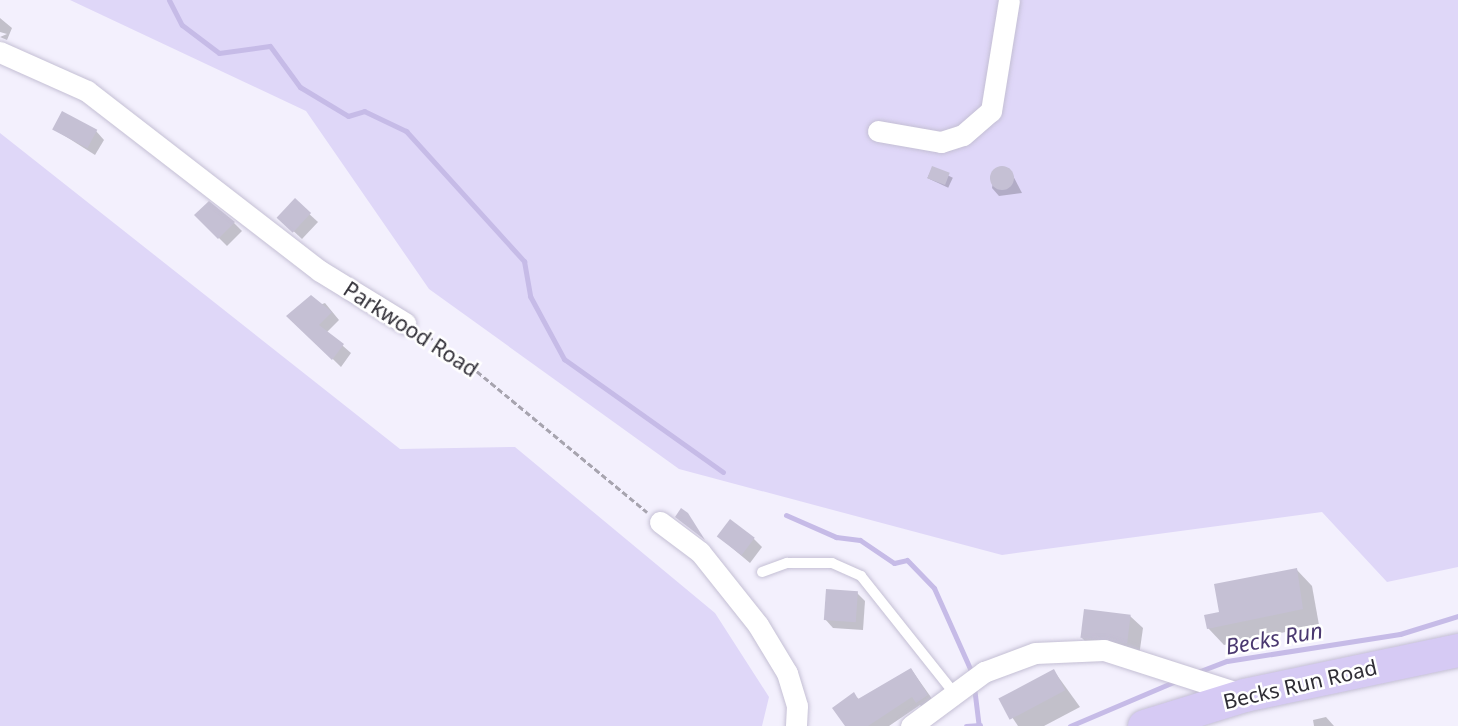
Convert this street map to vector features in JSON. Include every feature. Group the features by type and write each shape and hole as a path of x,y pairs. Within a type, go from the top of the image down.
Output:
{"main road":[{"name":"Becks Run Road","path":"1144,726 1244,695 1458,650"}],"street":[{"path":"878,131 941,142 963,135 992,111 1009,0"},
{"name":"Parkwood Road","path":"0,52 87,91 320,271 405,323"},
{"path":"660,522 700,552 758,625 787,674 797,706 796,726"},
{"path":"911,726 958,688 984,672 1035,653 1104,650 1210,681 1244,695"}],"lane":[{"path":"762,572 787,563 832,563 861,576 958,688"}],"path":[{"name":"Parkwood Road","path":"405,323 456,354 660,522"}],"shaded area":[{"path":"70,0 1458,0 1458,567 1387,582 1322,512 1002,555 679,469 429,289 306,111"},
{"path":"0,133 400,449 515,447 715,613 769,697 762,726 0,726"}],"building":[{"path":"62,111 97,130 87,148 52,130"},
{"path":"932,166 950,173 945,185 927,178"},
{"path":"1002,166 1007,167 1013,173 1013,183 1007,189 1002,190 997,189 991,183 990,178 991,173 997,167"},
{"path":"295,198 311,213 293,233 277,218"},
{"path":"209,201 235,222 218,239 194,215"},
{"path":"311,295 332,312 319,325 344,344 332,360 286,316"},
{"path":"681,508 688,513 705,540 675,517"},
{"path":"730,519 755,538 742,555 717,537"},
{"path":"1297,568 1303,609 1207,629 1204,615 1219,612 1214,584"},
{"path":"826,589 858,591 856,622 824,620"},
{"path":"1084,609 1131,615 1127,644 1080,638"},
{"path":"911,668 928,695 916,703 912,697 868,726 845,726 832,708 854,692 858,699"},
{"path":"1054,669 1065,690 1010,720 998,699"}],"waterway":[{"path":"169,0 182,25 219,53 270,46 300,87 348,116 364,111 406,131 524,261 530,296 564,359 723,472"},
{"path":"786,515 836,537 860,540 894,563 907,560 934,588 973,675"},
{"name":"Becks Run","path":"1195,673 1227,661 1400,634 1458,616"},
{"name":"Becks Run","path":"1070,726 1176,681"},
{"path":"974,687 979,725"},
{"name":"Becks Run","path":"966,726 980,725"}]}
